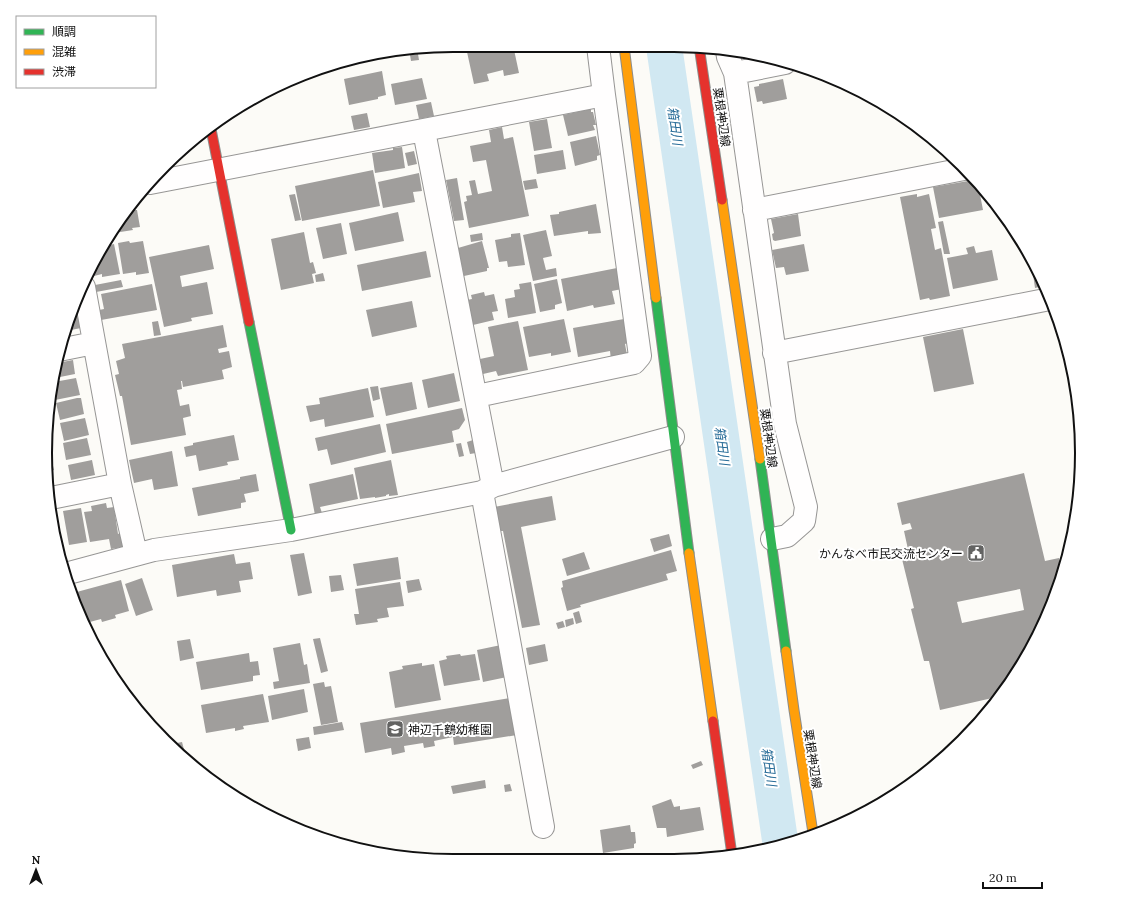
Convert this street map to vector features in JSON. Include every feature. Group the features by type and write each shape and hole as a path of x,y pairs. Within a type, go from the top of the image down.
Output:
{"street":[{"path":"477,396 634,364 640,356 599,52"},
{"path":"625,52 673,437 731,850"},
{"name":"粟根神辺線","path":"700,53 772,539 794,710 812,829"},
{"path":"728,55 735,73 785,424 806,507 804,521 786,536 772,539"},
{"path":"735,73 774,65"},
{"path":"158,181 604,95"},
{"path":"424,131 477,396 488,489 543,827"},
{"path":"212,133 291,530"},
{"path":"754,210 959,170"},
{"path":"85,294 120,484 136,554"},
{"path":"774,353 1044,300"},
{"path":"66,349 94,343"},
{"path":"70,572 154,550 291,530 488,489 673,437"},
{"path":"54,497 120,484"}],"building":[{"path":"467,52 514,52 519,73 504,76 503,70 487,74 489,81 474,84"},
{"path":"418,54 419,60 411,61 410,55"},
{"path":"382,71 386,95 378,97 378,99 349,105 344,79"},
{"path":"422,78 427,99 395,105 391,84"},
{"path":"783,79 787,99 763,104 762,101 757,102 754,87 759,86 759,84"},
{"path":"431,102 434,116 419,119 416,105"},
{"path":"591,109 596,125 593,125 595,130 568,136 563,115"},
{"path":"367,113 370,127 354,130 351,116"},
{"path":"547,119 552,148 534,151 529,122"},
{"path":"502,127 504,139 513,137 529,216 469,228 464,202 467,201 466,196 472,195 469,181 475,180 478,194 492,191 486,160 473,162 470,146 491,142 489,130"},
{"path":"596,136 600,155 597,156 597,160 575,166 570,142"},
{"path":"402,147 405,168 375,173 372,153"},
{"path":"563,150 566,169 537,174 534,155"},
{"path":"414,151 417,164 408,166 405,153"},
{"path":"373,170 380,206 302,221 295,186"},
{"path":"419,173 422,191 413,192 415,202 383,208 378,182"},
{"path":"457,178 464,220 454,221 446,180"},
{"path":"536,179 538,188 525,190 523,181"},
{"path":"968,181 980,195 983,210 939,218 933,187"},
{"path":"295,194 301,220 295,221 289,195"},
{"path":"917,194 917,197 929,194 936,228 931,229 935,250 941,248 950,296 930,300 929,298 920,300 900,197"},
{"path":"596,204 601,233 588,234 588,231 554,236 550,215"},
{"path":"134,210 137,210 140,227 132,228 133,230 119,232"},
{"path":"398,212 404,241 355,251 349,223"},
{"path":"798,214 801,236 775,241 773,240 772,234 774,233 771,219"},
{"path":"943,221 950,254 944,254 938,222"},
{"path":"341,223 347,254 323,259 316,228"},
{"path":"546,230 552,256 543,258 546,270 556,268 557,276 533,281 523,235"},
{"path":"304,232 310,263 313,262 316,273 312,274 314,283 281,290 271,239"},
{"path":"482,233 483,240 471,242 470,235"},
{"path":"520,233 525,265 508,267 507,261 499,262 495,240 511,237 511,234"},
{"path":"129,241 130,243 143,241 149,273 136,275 136,272 123,274 118,243"},
{"path":"482,241 489,268 487,268 487,271 464,276 458,248"},
{"path":"114,244 120,274 102,277 102,274 94,276 94,275 111,245"},
{"path":"804,244 809,271 786,275 784,267 776,268 772,250"},
{"path":"209,245 214,269 180,276 182,287 207,282 213,314 191,318 192,321 164,327 149,257"},
{"path":"974,246 976,253 992,250 998,280 953,289 947,258 968,254 966,248"},
{"path":"426,251 431,277 362,291 357,265"},
{"path":"617,268 622,289 612,291 615,304 594,308 593,305 567,311 561,279"},
{"path":"323,273 325,281 316,282 315,275"},
{"path":"1033,274 1039,287 1035,288"},
{"path":"557,279 562,303 555,305 555,309 540,312 534,284"},
{"path":"121,280 123,287 96,292 95,285"},
{"path":"531,282 536,313 508,318 505,299 515,297 514,290 520,289 519,284"},
{"path":"152,284 157,310 101,320 99,310 104,309 101,294"},
{"path":"484,292 485,296 494,294 498,311 492,312 494,320 473,325 467,300 472,299 471,295"},
{"path":"412,301 417,327 372,337 366,310"},
{"path":"78,313 81,328 71,330"},
{"path":"564,319 571,352 551,356 551,353 529,357 523,327"},
{"path":"624,319 628,343 625,344 627,355 611,360 610,351 578,357 573,328"},
{"path":"158,321 161,335 154,336 152,322"},
{"path":"518,321 528,370 498,376 496,371 483,374 480,359 494,356 488,327"},
{"path":"223,325 227,347 218,349 219,353 229,351 232,367 222,370 224,379 183,387 181,381 182,389 177,390 180,406 189,404 191,416 183,418 186,435 131,445 122,396 120,396 115,375 119,374 116,361 125,358 122,344"},
{"path":"963,329 974,384 934,392 923,337"},
{"path":"73,360 75,374 60,377 63,362"},
{"path":"454,373 460,401 428,408 422,380"},
{"path":"76,378 80,395 55,400 59,381"},
{"path":"412,382 417,409 386,416 380,388"},
{"path":"378,386 380,399 373,401 370,387"},
{"path":"368,388 374,417 325,427 324,419 310,422 306,406 320,404 319,398"},
{"path":"81,398 84,414 60,420 56,403"},
{"path":"462,408 465,420 459,429 452,431 454,442 392,454 386,424"},
{"path":"85,418 89,435 64,441 60,423"},
{"path":"380,424 386,452 331,465 327,449 318,451 315,438"},
{"path":"234,435 239,460 227,462 228,465 199,471 196,455 186,457 184,447 193,445 193,443"},
{"path":"87,438 91,455 66,460 63,443"},
{"path":"473,440 476,453 470,454 467,442"},
{"path":"461,443 464,456 459,457 456,444"},
{"path":"172,451 178,486 154,490 152,479 134,483 129,460"},
{"path":"92,460 95,475 71,480 68,465"},
{"path":"391,460 398,495 389,496 389,494 375,498 360,499 354,468"},
{"path":"1024,473 1045,561 1059,558 1060,562 1054,582 1034,630 1021,654 991,698 940,710 929,661 924,661 911,609 914,608 901,555 909,554 904,531 912,529 910,523 902,525 897,503","holes":["1020,589 1024,610 962,623 957,602"]},
{"path":"256,474 259,491 244,494 246,502 241,503 241,508 198,516 192,488 240,479 240,477"},
{"path":"353,474 358,499 320,507 322,513 315,515 309,484"},
{"path":"552,496 556,520 521,527 540,625 522,628 503,531 499,531 494,507"},
{"path":"106,503 107,508 114,507 118,534 120,533 123,547 111,549 109,539 90,542 84,512 92,511 91,506"},
{"path":"81,508 87,542 69,545 63,511"},
{"path":"669,534 672,546 654,552 650,539"},
{"path":"671,550 677,571 666,574 668,580 580,605 581,607 567,611 561,588 563,587 562,581"},
{"path":"584,552 590,569 567,576 562,559"},
{"path":"304,553 312,593 298,596 290,555"},
{"path":"234,554 236,564 250,562 253,579 239,581 241,592 217,596 216,590 177,597 172,565"},
{"path":"398,557 401,579 357,586 353,564"},
{"path":"341,575 344,590 331,592 329,576"},
{"path":"142,578 153,610 136,616 125,584"},
{"path":"419,579 422,590 408,593 406,581"},
{"path":"121,580 129,611 115,615 116,618 102,622 101,619 90,622 77,592"},
{"path":"400,582 404,606 387,608 389,617 377,619 378,622 356,625 354,614 359,614 355,589"},
{"path":"579,611 582,622 576,624 573,613"},
{"path":"573,618 574,624 566,627 565,620"},
{"path":"563,621 565,627 558,629 556,623"},
{"path":"320,638 328,671 321,673 313,639"},
{"path":"190,639 194,658 180,661 177,641"},
{"path":"300,643 304,665 307,664 310,683 274,689 273,682 279,681 273,648"},
{"path":"545,644 548,661 529,665 526,648"},
{"path":"501,645 507,677 483,682 477,650"},
{"path":"249,653 250,662 258,661 260,675 253,676 253,681 201,690 196,662"},
{"path":"460,654 461,656 475,654 480,680 444,686 439,661 447,659 446,656"},
{"path":"422,663 422,666 434,664 441,700 395,708 389,672 403,669 402,666"},
{"path":"324,682 325,687 331,686 338,722 321,725 313,684"},
{"path":"304,689 308,712 272,720 268,696"},
{"path":"263,694 269,722 243,726 244,729 235,731 235,728 206,733 201,705"},
{"path":"510,698 517,735 454,745 453,737 434,741 435,746 424,748 423,743 404,746 405,752 392,755 391,748 365,753 360,723"},
{"path":"342,722 344,730 314,735 313,727"},
{"path":"309,737 311,748 298,751 296,739"},
{"path":"182,742 184,750 176,743"},
{"path":"701,761 703,765 693,769 691,765"},
{"path":"485,780 486,788 453,794 451,786"},
{"path":"510,784 512,791 505,792 504,785"},
{"path":"671,799 674,807 680,806 680,810 700,807 704,830 667,837 666,828 657,828 652,806"},
{"path":"630,825 631,832 635,832 636,843 634,844 634,848 603,853 600,830"}],"waterway":[{"name":"箱田川","path":"665,52 780,839"}],"traffic: fast":[{"path":"656,298 689,553"},
{"path":"249,322 291,530"},
{"path":"760,459 786,651"}],"traffic: slow":[{"path":"625,52 656,298"},
{"path":"722,200 760,459"},
{"path":"689,553 713,721"},
{"path":"786,651 812,829"}],"traffic: jam":[{"path":"700,53 722,200"},
{"path":"212,133 249,322"},
{"path":"713,721 731,850"}],"place":[{"name":"かんなべ市民交流センター","path":"976,553"},
{"name":"神辺千鶴幼稚園","path":"395,729"}]}
